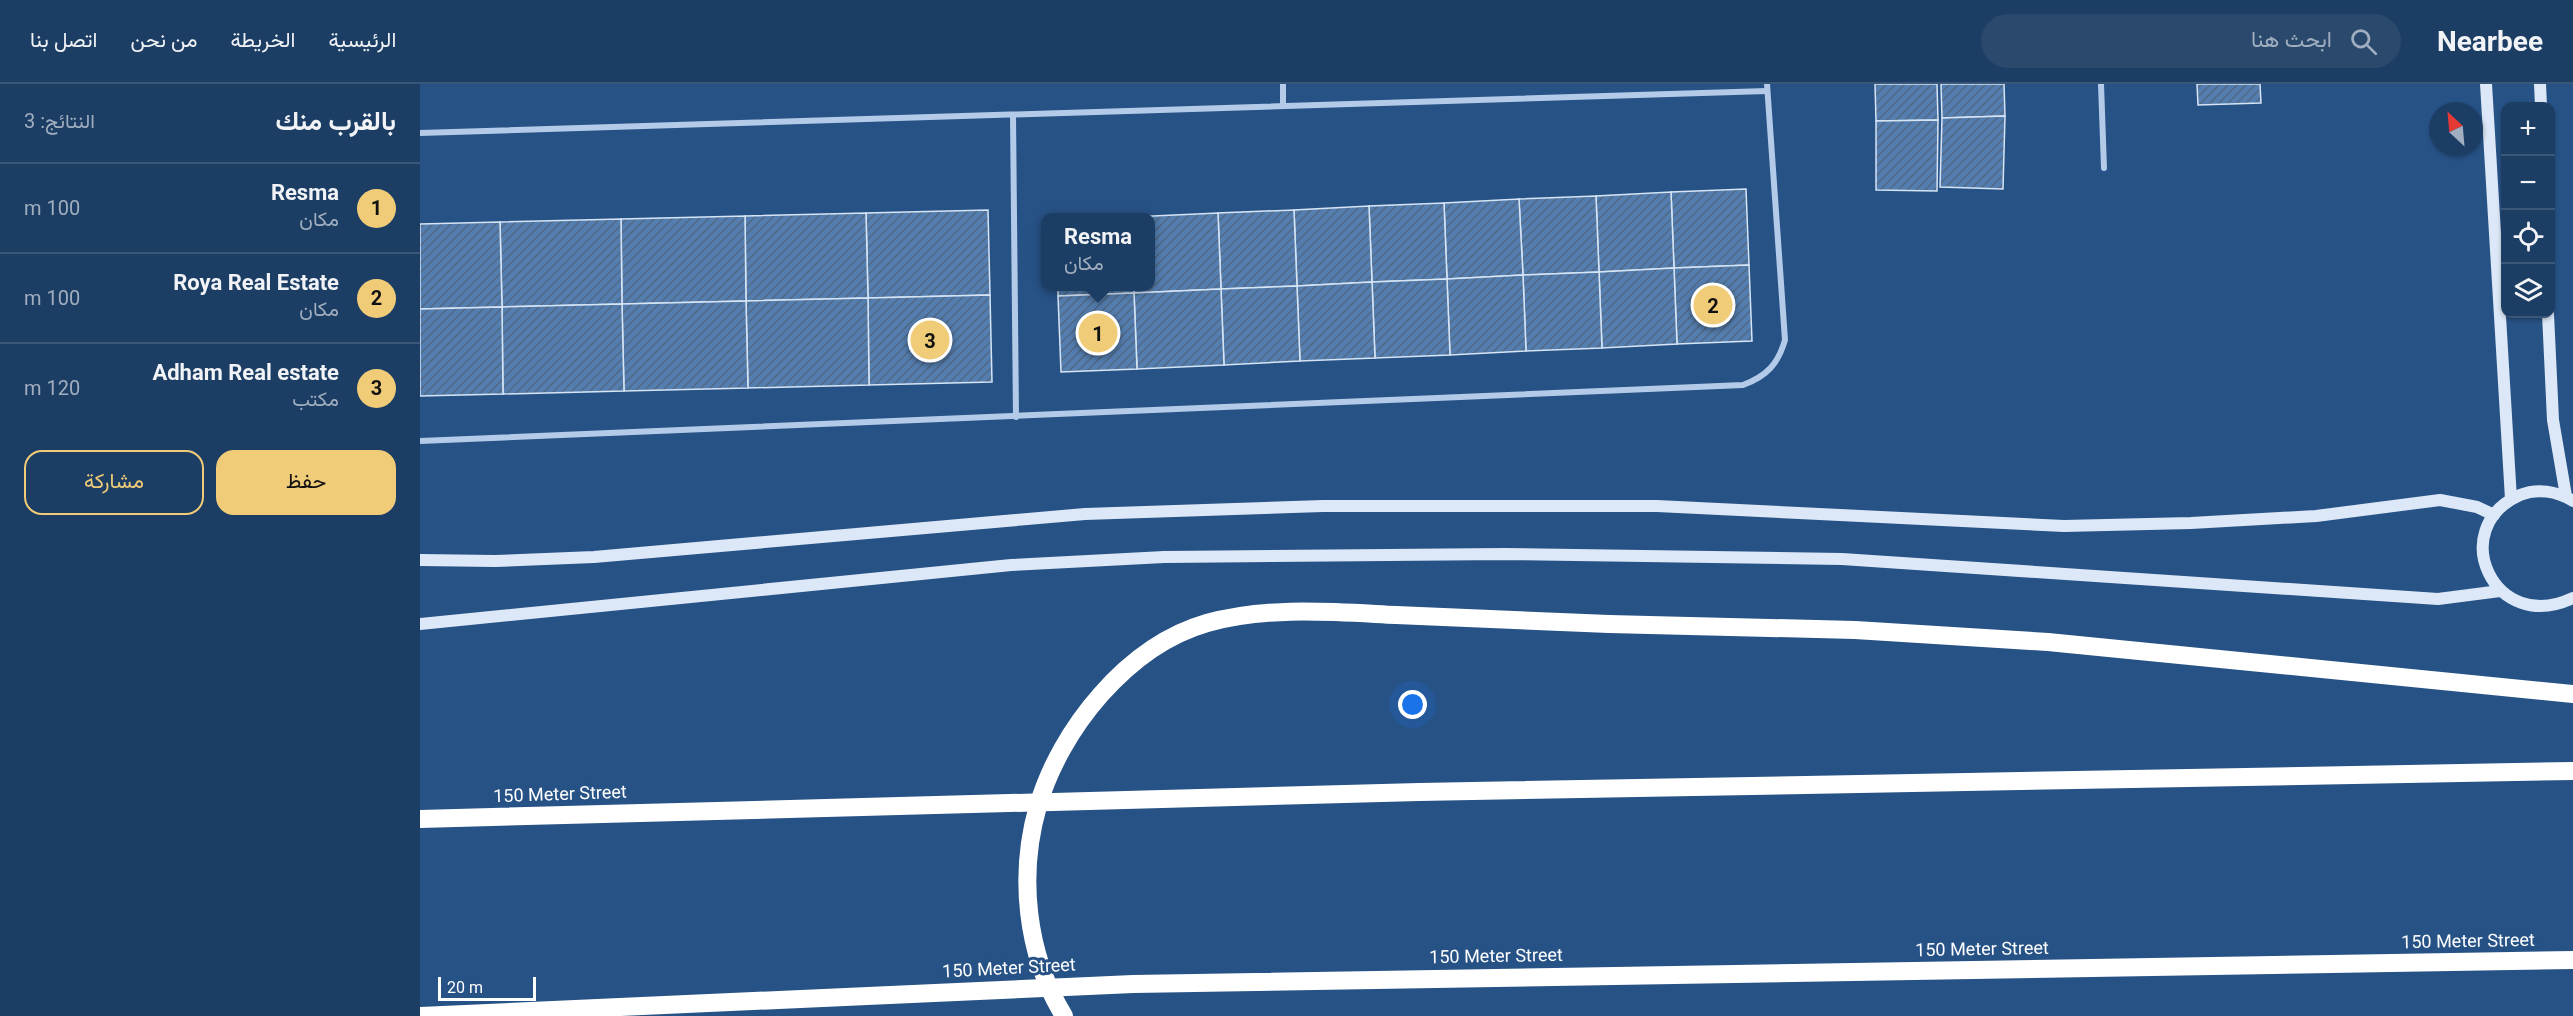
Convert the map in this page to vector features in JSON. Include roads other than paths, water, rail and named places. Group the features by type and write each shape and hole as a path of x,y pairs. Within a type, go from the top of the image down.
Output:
{"highway":[{"path":"1064,1016 1042,972 1031,926 1027,887 1032,828 1047,776 1075,725 1131,666 1163,642 1206,623 1272,613 1312,611 1609,624 1855,630 2048,642 2573,694"},
{"name":"150 Meter Street","path":"420,819 1431,791 2573,771"},
{"name":"150 Meter Street","path":"420,1016 1133,984 2573,960"}],"street":[{"path":"1283,84 1283,106"},
{"path":"2101,84 2104,168"},
{"path":"2486,84 2511,499"},
{"path":"2540,84 2541,102"},
{"path":"420,133 1283,106 1767,88 1785,340 1780,356 1771,369 1758,379 1743,385 420,441"},
{"path":"1013,115 1016,417"},
{"path":"2548,318 2553,420 2569,498 2538,491 2511,499 2494,515 2486,530 2484,563 2490,578 2500,591 2516,602 2535,607 2554,606 2573,598"},
{"path":"420,560 495,561 594,557 1085,514 1323,506 1657,506 2064,526 2191,523 2316,516 2440,500 2477,507 2494,515"},
{"path":"420,624 1011,565 1164,557 1505,554 1842,559 2438,599 2500,591"}],"place":[{"name":"Roya Real Estate","path":"1713,305"},
{"name":"Resma","path":"1098,333"},
{"name":"Adham Real estate","path":"930,340"}]}
